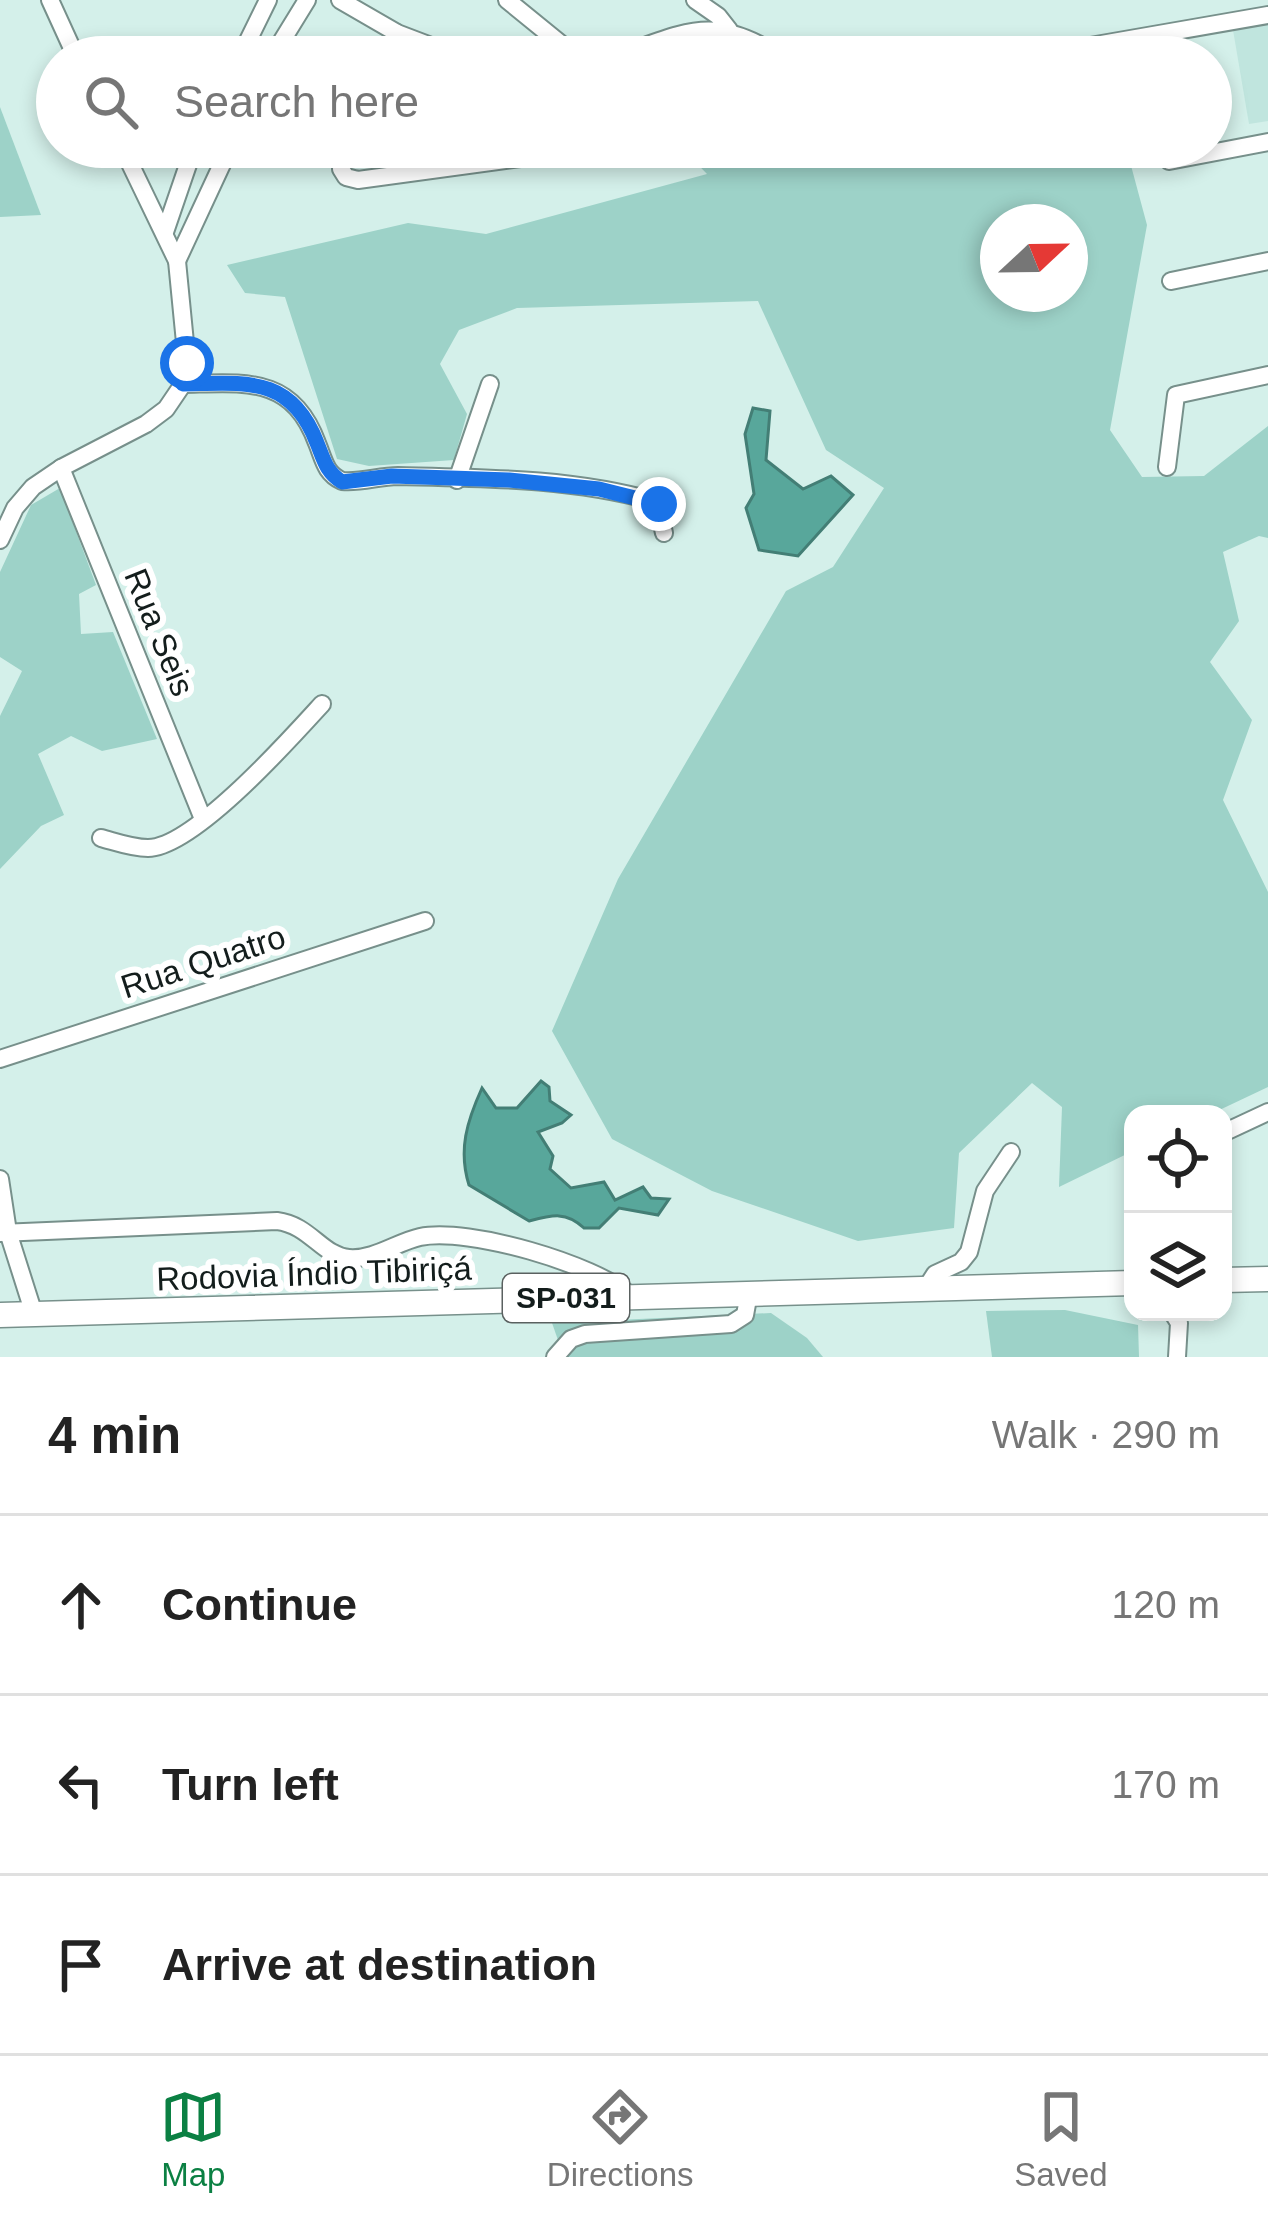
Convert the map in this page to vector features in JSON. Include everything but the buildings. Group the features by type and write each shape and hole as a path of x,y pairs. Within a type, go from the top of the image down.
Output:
{"highway":[{"path":"1232,1280 1268,1279"},
{"name":"Rodovia Índio Tibiriçá","path":"0,1315 1124,1283"}],"street":[{"path":"50,0 66,36"},
{"path":"250,36 268,0"},
{"path":"285,36 307,0"},
{"path":"340,0 405,36"},
{"path":"507,0 551,36"},
{"path":"695,0 741,36"},
{"path":"1148,36 1268,15"},
{"path":"678,36 697,30 729,30"},
{"path":"1232,149 1268,142"},
{"path":"0,540 15,508 33,487 61,467 146,424 166,409 183,384 187,363 177,261 133,168"},
{"path":"165,232 187,168"},
{"path":"177,261 220,168"},
{"path":"341,168 346,177 358,180 447,168"},
{"path":"1172,281 1268,261"},
{"path":"1167,466 1176,395 1268,375"},
{"path":"183,384 248,383 288,398 309,424 325,465 342,482 392,476 556,484 654,501 662,511 664,533"},
{"path":"457,480 490,384"},
{"name":"Rua Seis","path":"61,467 203,819"},
{"path":"101,838 152,849 178,838 247,782 322,704"},
{"name":"Rua Quatro","path":"0,1059 424,921"},
{"path":"1232,1128 1268,1112"},
{"path":"926,1288 935,1274 961,1262 969,1252 985,1191 1011,1151"},
{"path":"0,1179 4,1233 34,1314"},
{"path":"4,1233 277,1221 300,1226 330,1252 353,1258 422,1237 464,1239 579,1267 631,1296"},
{"path":"555,1357 571,1339 585,1334 730,1324 745,1315 749,1293"},
{"path":"1177,1357 1178,1321"}],"shaded area":[{"path":"1268,24 1268,121 1249,124 1233,30"},
{"path":"0,107 41,215 0,217"},
{"path":"701,168 1132,168 1147,225 1110,430 1142,477 1204,476 1268,426 1268,538 1259,536 1223,552 1239,621 1210,662 1252,720 1223,800 1268,892 1268,1087 1230,1105 1124,1105 1124,1155 1059,1187 1062,1107 1032,1083 959,1153 954,1228 858,1241 712,1191 612,1139 552,1031 618,879 786,591 833,567 884,488 826,450 758,301 517,308 459,330 440,364 467,414 454,460 369,466 337,459 285,297 245,293 227,265 408,223 486,234 707,174"},
{"path":"753,408 770,411 766,460 803,489 831,476 853,495 798,556 759,550 746,508 754,494 745,434"},
{"path":"60,488 96,585 79,594 81,634 113,632 157,739 102,751 71,736 38,754 64,815 41,826 0,869 0,716 22,671 0,657 0,572 31,505"},
{"path":"541,1081 549,1087 550,1101 571,1115 538,1132 553,1156 550,1169 571,1188 604,1182 615,1200 643,1187 651,1198 669,1199 658,1215 619,1208 599,1228 584,1228 558,1216 529,1221 469,1185 466,1136 482,1088 496,1108 517,1108"},
{"path":"1065,1310 1138,1325 1139,1357 992,1357 986,1311"},
{"path":"771,1313 807,1338 823,1357 564,1357 552,1323"}],"route":[{"path":"187,363 183,384 248,383 288,398 301,409 325,465 342,482 392,476 509,480 599,489 659,504"}]}
